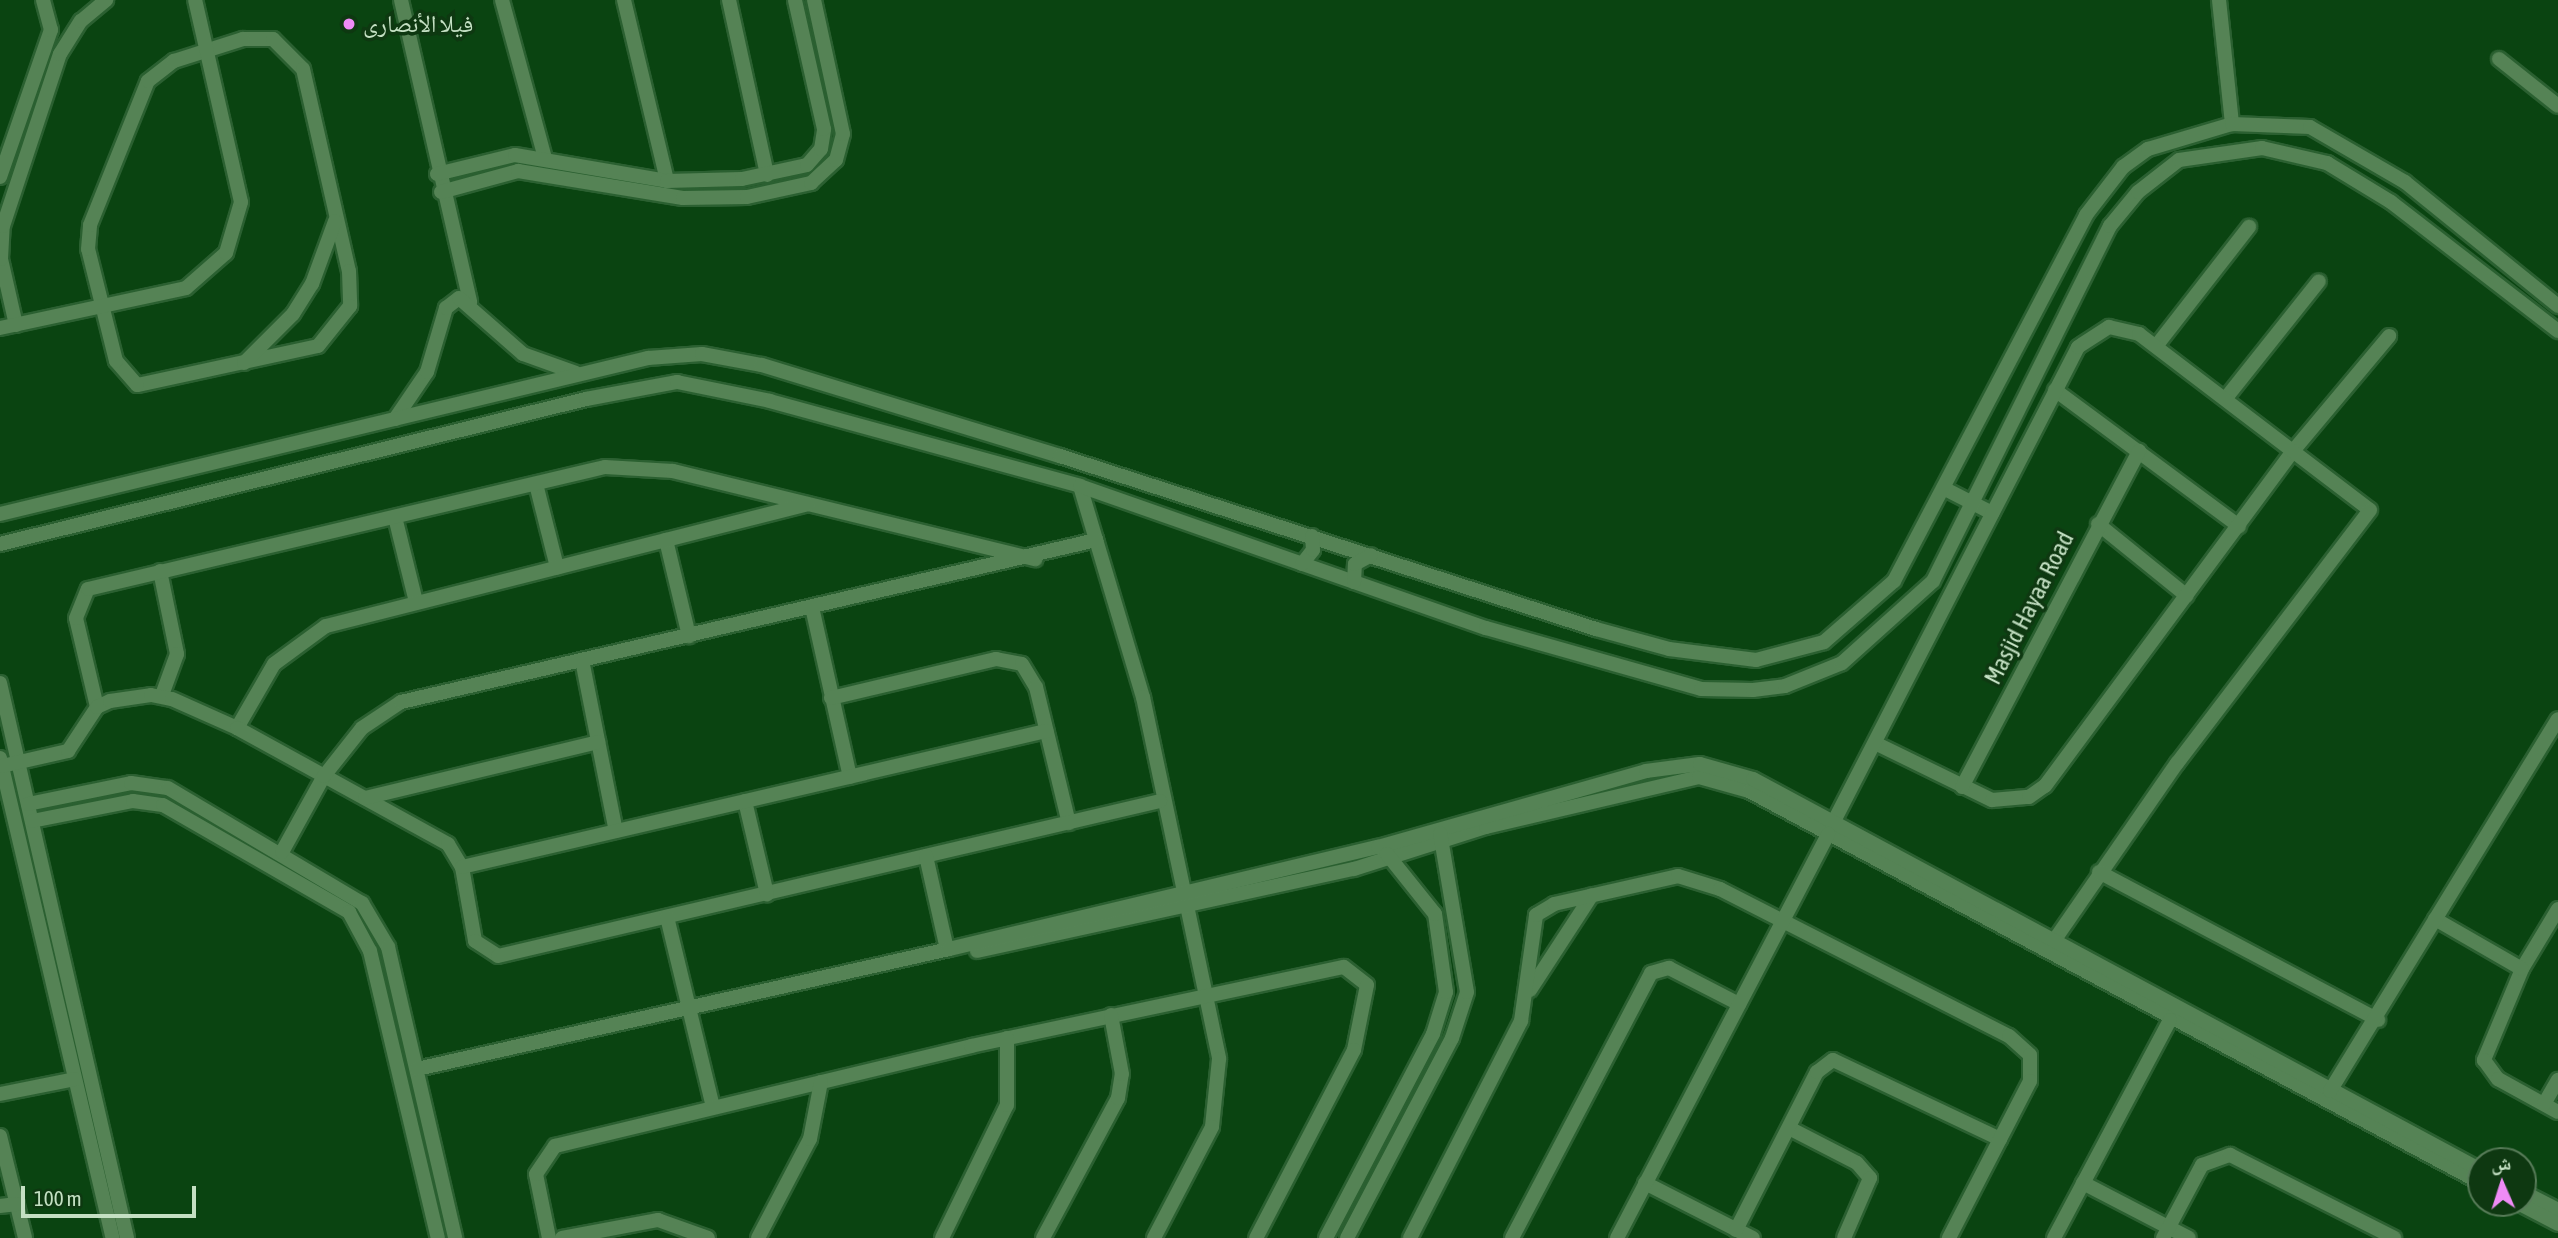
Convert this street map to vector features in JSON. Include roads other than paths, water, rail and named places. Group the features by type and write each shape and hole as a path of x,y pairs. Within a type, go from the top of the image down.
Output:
{"street":[{"path":"19,183 1,176 51,30 43,0"},
{"path":"106,0 69,37 19,183 1,242 4,326 186,288 226,253 237,228 237,175 195,0"},
{"path":"401,0 437,174 470,302"},
{"path":"502,0 545,158"},
{"path":"624,0 667,181"},
{"path":"729,0 767,176"},
{"path":"437,174 500,156 545,158 667,181 767,176 807,165 824,142 795,0"},
{"path":"442,192 518,170 683,198 747,197 811,183 836,160 842,134 814,0"},
{"path":"2219,0 2232,124"},
{"path":"51,30 69,37"},
{"path":"258,37 273,39 296,56 335,218 352,289 343,322 318,346 137,385 120,372 88,249 90,225 143,90 164,65 258,37"},
{"path":"2499,59 2558,106"},
{"path":"0,514 665,355 719,355 1312,536 1499,601 1669,649 1742,660 1782,657 1824,642 1871,606 1918,543 2053,274 2105,186 2148,149 2232,124 2311,127 2340,141 2405,182 2558,306"},
{"path":"0,544 650,384 699,385 844,420 1080,486 1354,582 1701,689 1774,688 1842,663 1905,612 1933,581 2110,226 2155,177 2195,154 2262,148 2327,163 2391,202 2558,331"},
{"path":"243,364 306,294 335,218"},
{"path":"2157,345 2249,227"},
{"path":"2226,398 2319,281"},
{"path":"395,419 427,372 446,308 459,299 470,302 523,354 581,374"},
{"path":"1617,1238 1781,920 1877,744 2055,390 2093,333 2126,329 2157,345 2370,510 2099,872 2053,942"},
{"path":"1877,744 1962,787 2011,801 2045,786 2294,451 2389,336"},
{"path":"2055,390 2239,526"},
{"path":"844,420 853,397"},
{"name":"Masjid Hayaa Road","path":"1962,787 2098,524 2139,451"},
{"path":"97,707 76,618 80,597 98,585 536,484 643,466 812,503 1035,559"},
{"path":"536,484 557,567"},
{"path":"123,486 120,494 128,512"},
{"path":"1080,486 1137,673 1160,801 1219,1059 1217,1109 1154,1238"},
{"path":"1945,489 1992,513"},
{"path":"82,496 90,508 82,523"},
{"path":"237,728 274,664 307,635 416,602 812,503"},
{"path":"395,517 416,602"},
{"path":"2098,524 2188,596"},
{"path":"1302,564 1313,550 1312,536"},
{"path":"666,540 689,636"},
{"path":"282,852 324,776 384,709 812,607 1035,559 1096,540"},
{"path":"1354,582 1355,564 1371,555"},
{"path":"160,571 177,654 162,695"},
{"path":"812,607 850,777"},
{"path":"831,698 1010,659 1031,674 1069,823"},
{"path":"582,660 616,831"},
{"path":"0,684 127,1238"},
{"path":"113,1238 1,762 18,763 68,751 97,707 162,695 237,728 448,844 462,867 475,941 498,956 1160,801"},
{"path":"2330,1091 2378,1020 2435,919 2558,719"},
{"path":"462,867 1046,732"},
{"path":"365,798 598,742"},
{"path":"418,1073 1183,899 1378,847 1441,836 1646,785 1699,777 1749,791 2053,942 2170,1020 2467,1176"},
{"path":"28,804 150,783 185,796 348,891 373,916 388,947 455,1238"},
{"path":"32,821 133,801 163,805 338,902 358,924 370,951 424,1167 438,1238"},
{"path":"745,801 767,894"},
{"path":"1830,829 2110,981 2467,1163"},
{"path":"690,1012 947,949 1392,858 1441,836"},
{"path":"1347,1238 1461,1016 1468,974 1441,836"},
{"path":"1325,1238 1442,1013 1447,970 1435,914 1392,858 1378,847"},
{"path":"926,856 947,949"},
{"path":"2099,872 2378,1020"},
{"path":"1529,991 1536,915 1592,895 1696,878 2022,1044 2033,1068 2030,1081 1949,1238"},
{"path":"338,902 348,891"},
{"path":"1410,1238 1502,1063 1529,991 1592,895"},
{"path":"1435,914 1454,909"},
{"path":"2558,909 2522,969 2484,1060 2498,1079 2558,1112"},
{"path":"667,917 713,1107"},
{"path":"2435,919 2522,969"},
{"path":"549,1238 536,1174 555,1146 1007,1038 1327,967 1359,973 1367,985 1354,1050 1256,1238"},
{"path":"1512,1238 1651,973 1669,968 1739,1004"},
{"path":"1043,1238 1118,1098 1122,1074 1111,1015"},
{"path":"2054,1238 2170,1020"},
{"path":"942,1238 1007,1105 1007,1038"},
{"path":"1737,1230 1817,1072 1844,1060 2000,1139"},
{"path":"0,1094 75,1079"},
{"path":"2544,1104 2558,1080"},
{"path":"758,1238 810,1139 821,1082"},
{"path":"1789,1128 1857,1163 1870,1178 1844,1238"},
{"path":"0,1136 25,1238"},
{"path":"2166,1233 2202,1165 2230,1155 2394,1238"},
{"path":"424,1167 439,1164"},
{"path":"1645,1183 1753,1238"},
{"path":"2083,1183 2166,1233 2189,1238"},
{"path":"2537,1199 2558,1210"},
{"path":"0,1206 17,1204"},
{"path":"2537,1213 2558,1224"},
{"path":"562,1238 658,1220 708,1238"}],"place":[{"name":"فيلا الأنصارى","path":"349,24"}]}
